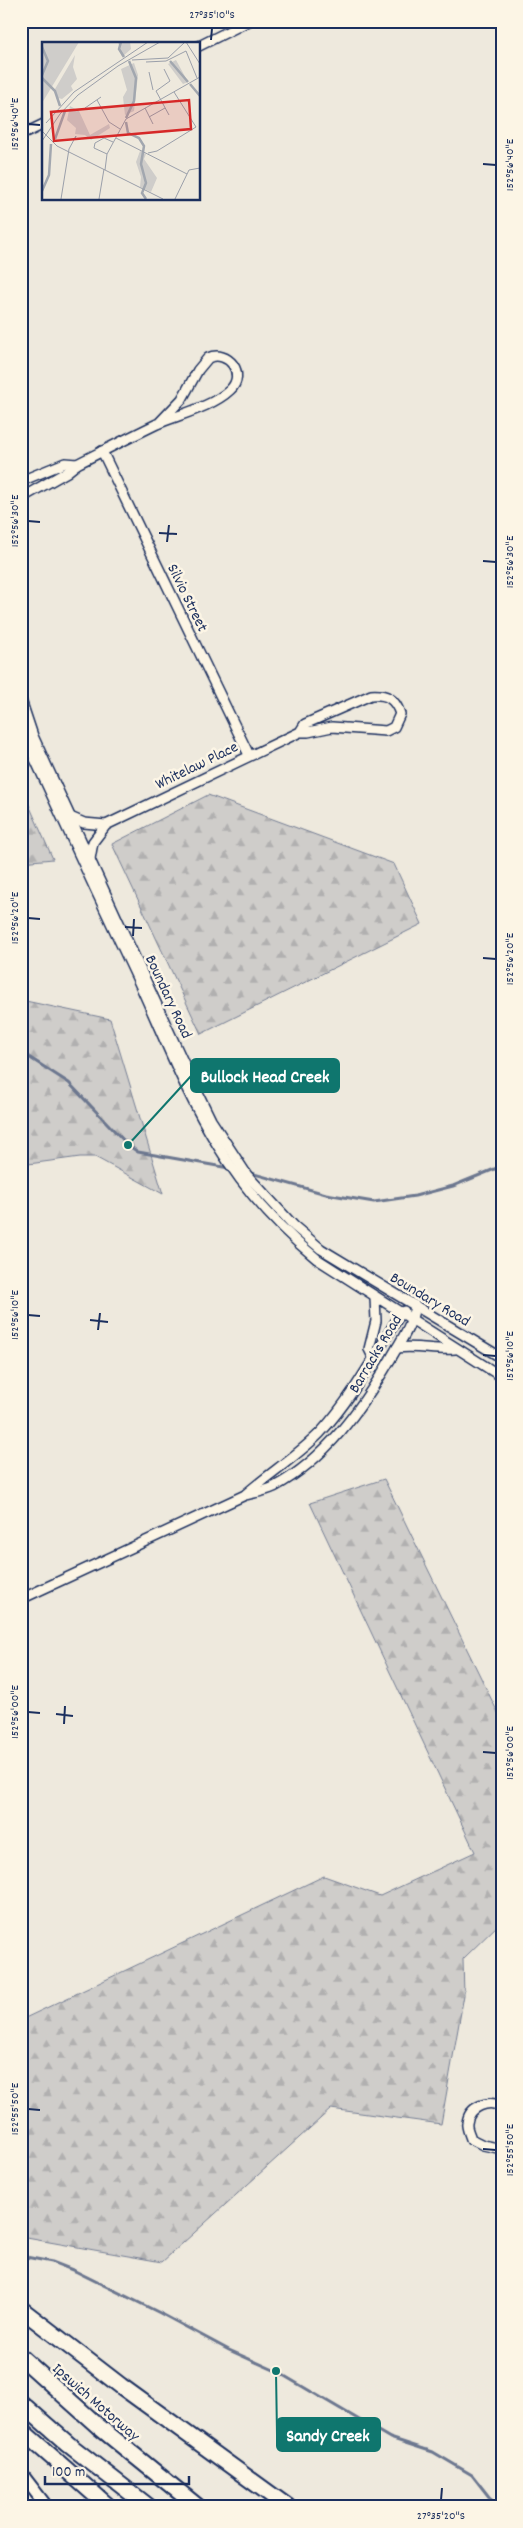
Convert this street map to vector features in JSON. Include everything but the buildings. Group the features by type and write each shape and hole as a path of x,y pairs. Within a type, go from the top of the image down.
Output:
{"highway":[{"path":"21,2309 121,2386 276,2496 288,2507"},
{"name":"Ipswich Motorway","path":"21,2357 98,2426 198,2507"},
{"path":"21,2404 149,2507"},
{"path":"21,2430 109,2507"},
{"path":"276,2496 298,2507"}],"street":[{"path":"200,46 249,21"},
{"path":"21,135 42,125"},
{"path":"21,498 102,451 159,423 176,418 229,390 236,382 237,371 232,362 214,355 204,361 182,398 159,423"},
{"name":"Silvio Street","path":"102,451 249,755"},
{"path":"21,481 65,463 77,464"},
{"name":"Whitelaw Place","path":"106,825 300,732 332,727 386,732 394,727 400,714 392,699 382,694 370,695 305,724 300,732"},
{"name":"Boundary Road","path":"21,700 33,736 188,1079"},
{"name":"Boundary Road","path":"21,729 188,1079 228,1147 273,1212 316,1259 455,1349 502,1377"},
{"path":"70,817 84,823 106,825"},
{"path":"90,860 93,842 106,825"},
{"name":"Boundary Road","path":"273,1212 321,1249 502,1358"},
{"path":"373,1357 369,1349 376,1321 375,1297"},
{"name":"Barracks Road","path":"245,1495 293,1458 320,1432 342,1405 401,1313 416,1305"},
{"name":"Barracks Road","path":"21,1600 245,1495 273,1488 317,1456 341,1432 372,1391 413,1321 416,1305"},
{"path":"397,1348 416,1347 439,1351 455,1349"},
{"path":"502,2107 496,2103 483,2104 471,2112 466,2124 471,2139 483,2145 502,2149"},
{"path":"21,2473 47,2507"}],"green space":[{"path":"21,787 53,859 21,862"},
{"path":"208,795 394,864 422,924 201,1034 112,844"},
{"path":"21,1000 110,1019 163,1194 95,1157 80,1157 21,1165"},
{"path":"384,1479 502,1721 502,1921 463,1959 464,1995 441,2124 331,2109 162,2262 21,2237 21,2020 324,1876 380,1896 475,1852 310,1503"}],"waterway":[{"path":"21,1052 69,1083 128,1145 138,1152 229,1168"},
{"path":"247,1172 326,1194 374,1202 415,1196 453,1186 502,1166"},
{"path":"21,2259 26,2257 52,2262 75,2271 229,2350 276,2371 390,2438 433,2452 472,2475 497,2507"}],"place":[{"name":"Bullock Head Creek","path":"128,1145"},
{"name":"Sandy Creek","path":"276,2371"}]}
